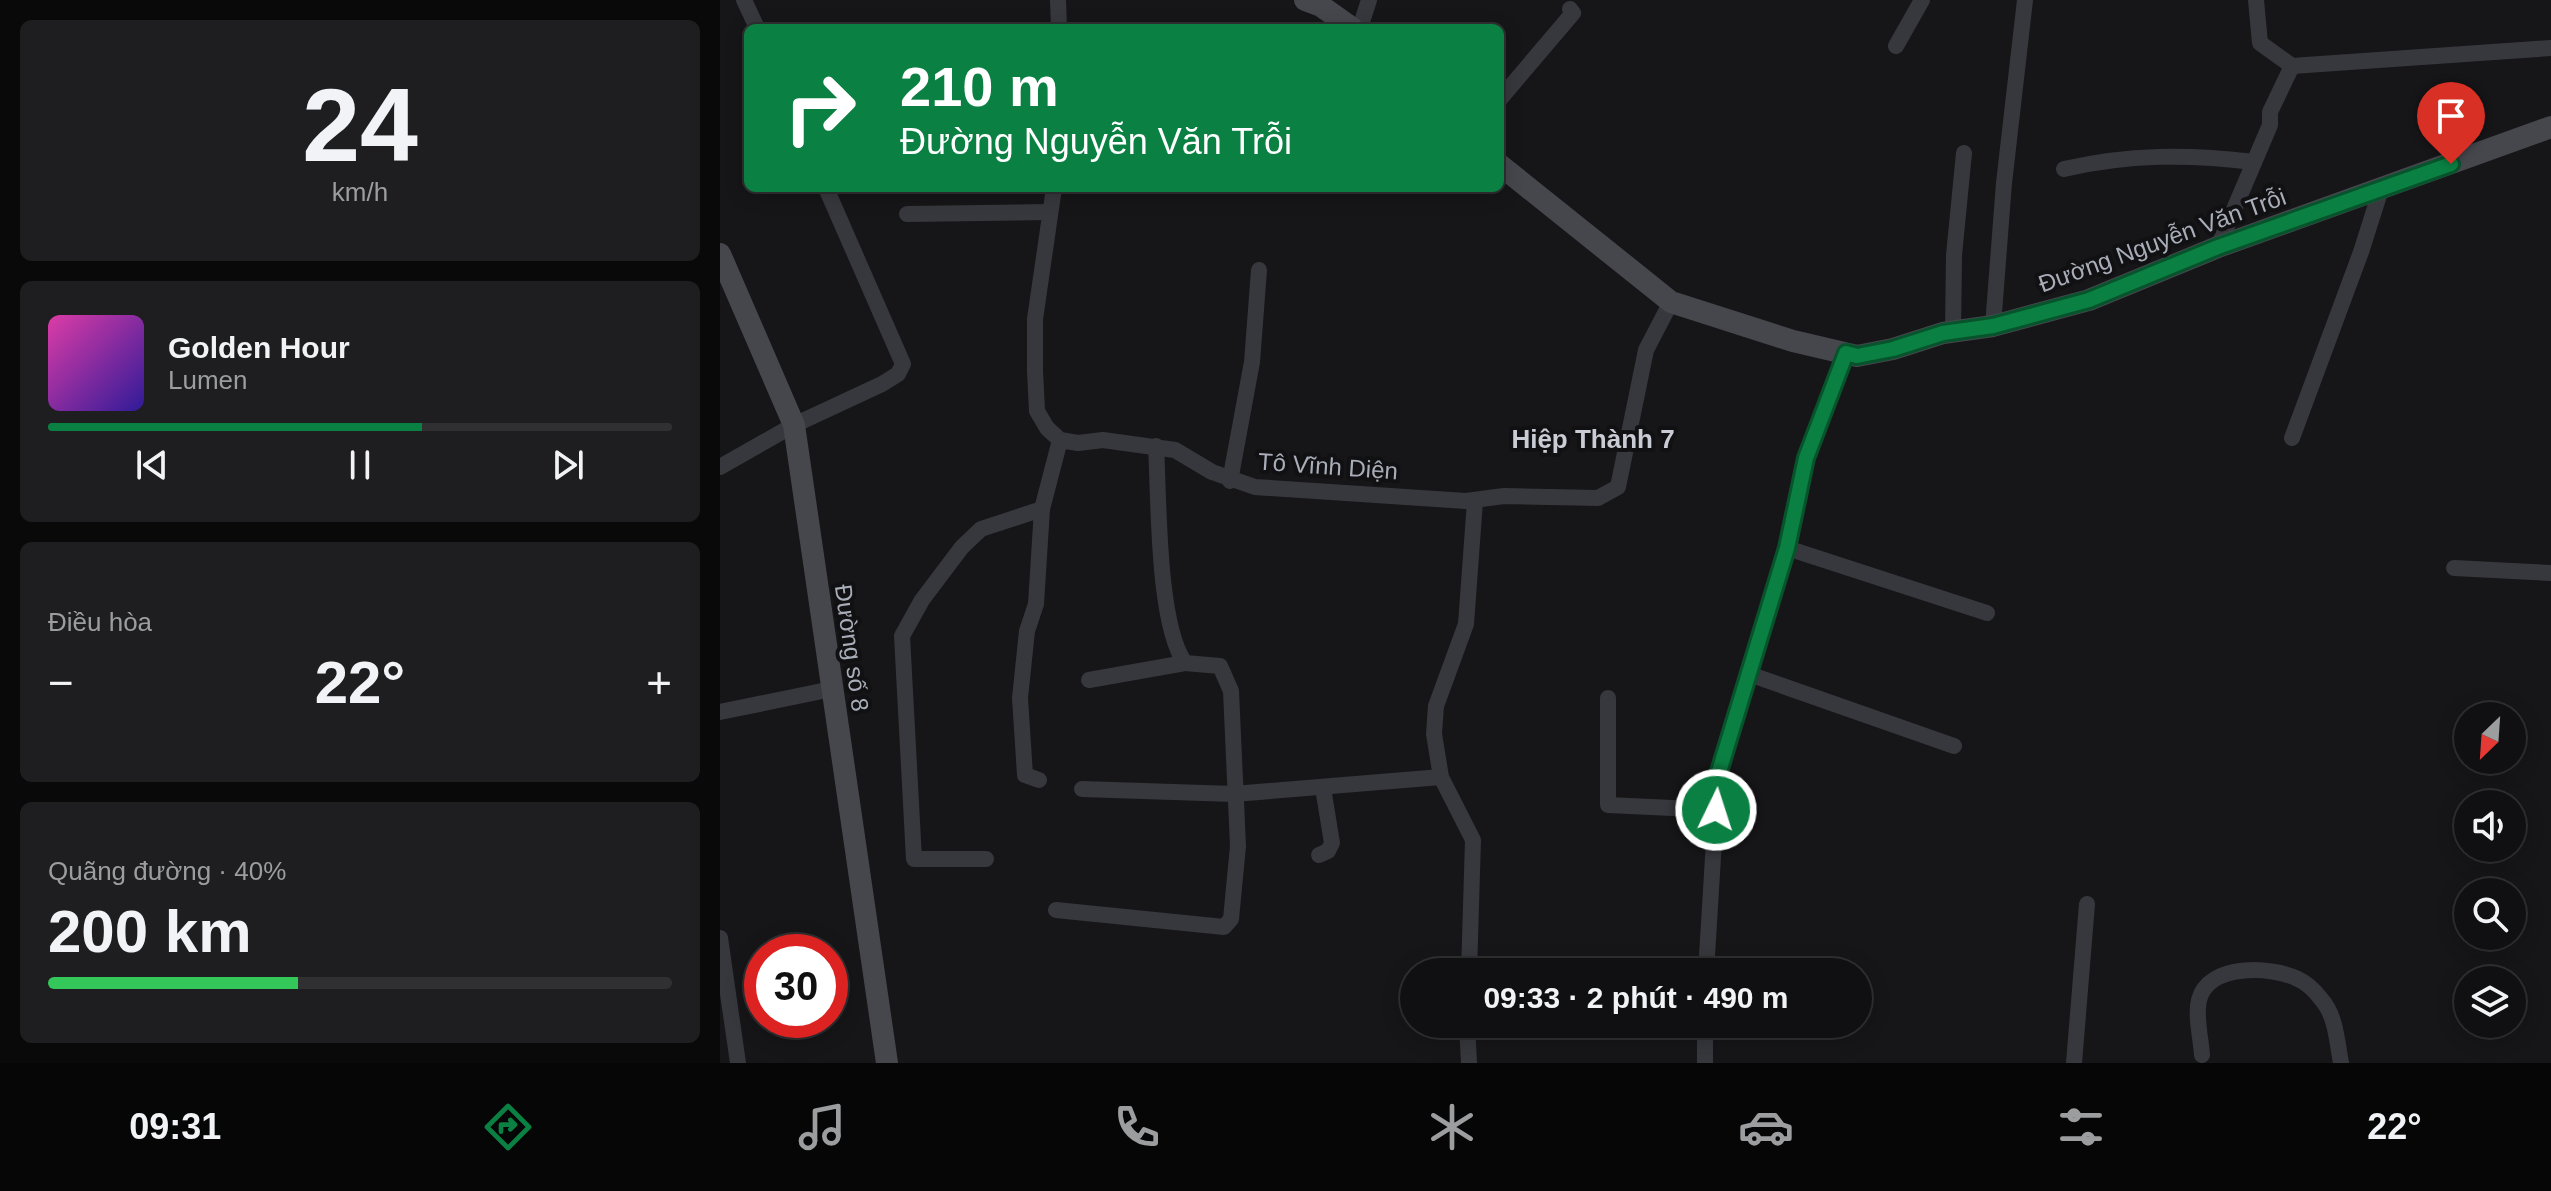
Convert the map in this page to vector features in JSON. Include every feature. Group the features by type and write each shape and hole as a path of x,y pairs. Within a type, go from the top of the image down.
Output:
{"street":[{"path":"744,0 755,24"},
{"path":"1058,0 1059,24"},
{"path":"1305,0 1321,6 1346,24"},
{"path":"1361,24 1369,0"},
{"path":"1896,46 1922,0"},
{"path":"1993,326 2004,183 2025,0"},
{"path":"2256,0 2260,43 2292,66 2551,48"},
{"path":"1504,94 1573,13 1570,9"},
{"path":"2218,247 2270,125 2270,112 2292,66"},
{"name":"Đường Nguyễn Văn Trỗi","path":"1504,168 1671,302 1793,341 1857,356 1953,332 1993,326 2089,300 2218,247 2551,127"},
{"path":"1953,332 1954,255 1964,153"},
{"path":"2064,169 2109,159 2189,154 2254,162"},
{"path":"2292,438 2381,189"},
{"path":"720,467 794,425 882,384 898,374 903,364 828,192"},
{"path":"1039,780 1030,780 1025,775 1020,698 1027,631 1036,604 1042,509 1060,440 1047,428 1037,411 1035,371 1035,319 1053,192"},
{"path":"907,214 1050,212"},
{"name":"Đường số 8","path":"720,254 794,425 887,1063"},
{"path":"1230,481 1252,362 1259,270"},
{"name":"Tô Vĩnh Diện","path":"1060,440 1175,450 1230,481 1255,487 1475,501 1504,496 1598,498 1618,487 1646,350 1671,302"},
{"path":"1707,958 1718,775 1787,548 1806,458 1846,353"},
{"path":"1156,446 1167,599 1176,651 1185,663"},
{"path":"1469,958 1473,840 1441,777 1434,734 1436,706 1466,624 1475,501"},
{"path":"986,859 914,859 902,636 922,600 962,547 981,529 1042,509"},
{"path":"1787,548 1987,613"},
{"path":"2454,568 2551,573"},
{"path":"1056,910 1227,927 1238,846 1231,691 1220,666 1185,663 1089,680"},
{"path":"1749,674 1954,746"},
{"path":"720,712 832,689"},
{"path":"1608,698 1609,807 1716,810"},
{"path":"1082,789 1234,794 1441,777"},
{"path":"1319,855 1328,851 1332,843 1323,788"},
{"path":"2074,1063 2087,904"},
{"path":"720,938 738,1063"},
{"path":"2202,1055 2199,1001 2205,988 2218,977 2264,971 2298,979 2325,1003 2334,1025 2341,1063"},
{"path":"1468,1038 1469,1063"},
{"path":"1705,1038 1705,1063"}],"district":[{"name":"Hiệp Thành 7","path":"1593,439"}],"route":[{"path":"1716,810 1718,775 1787,548 1806,458 1846,353 1857,356 1893,349 1943,333 1993,326 2089,300 2218,247 2451,164"}]}
